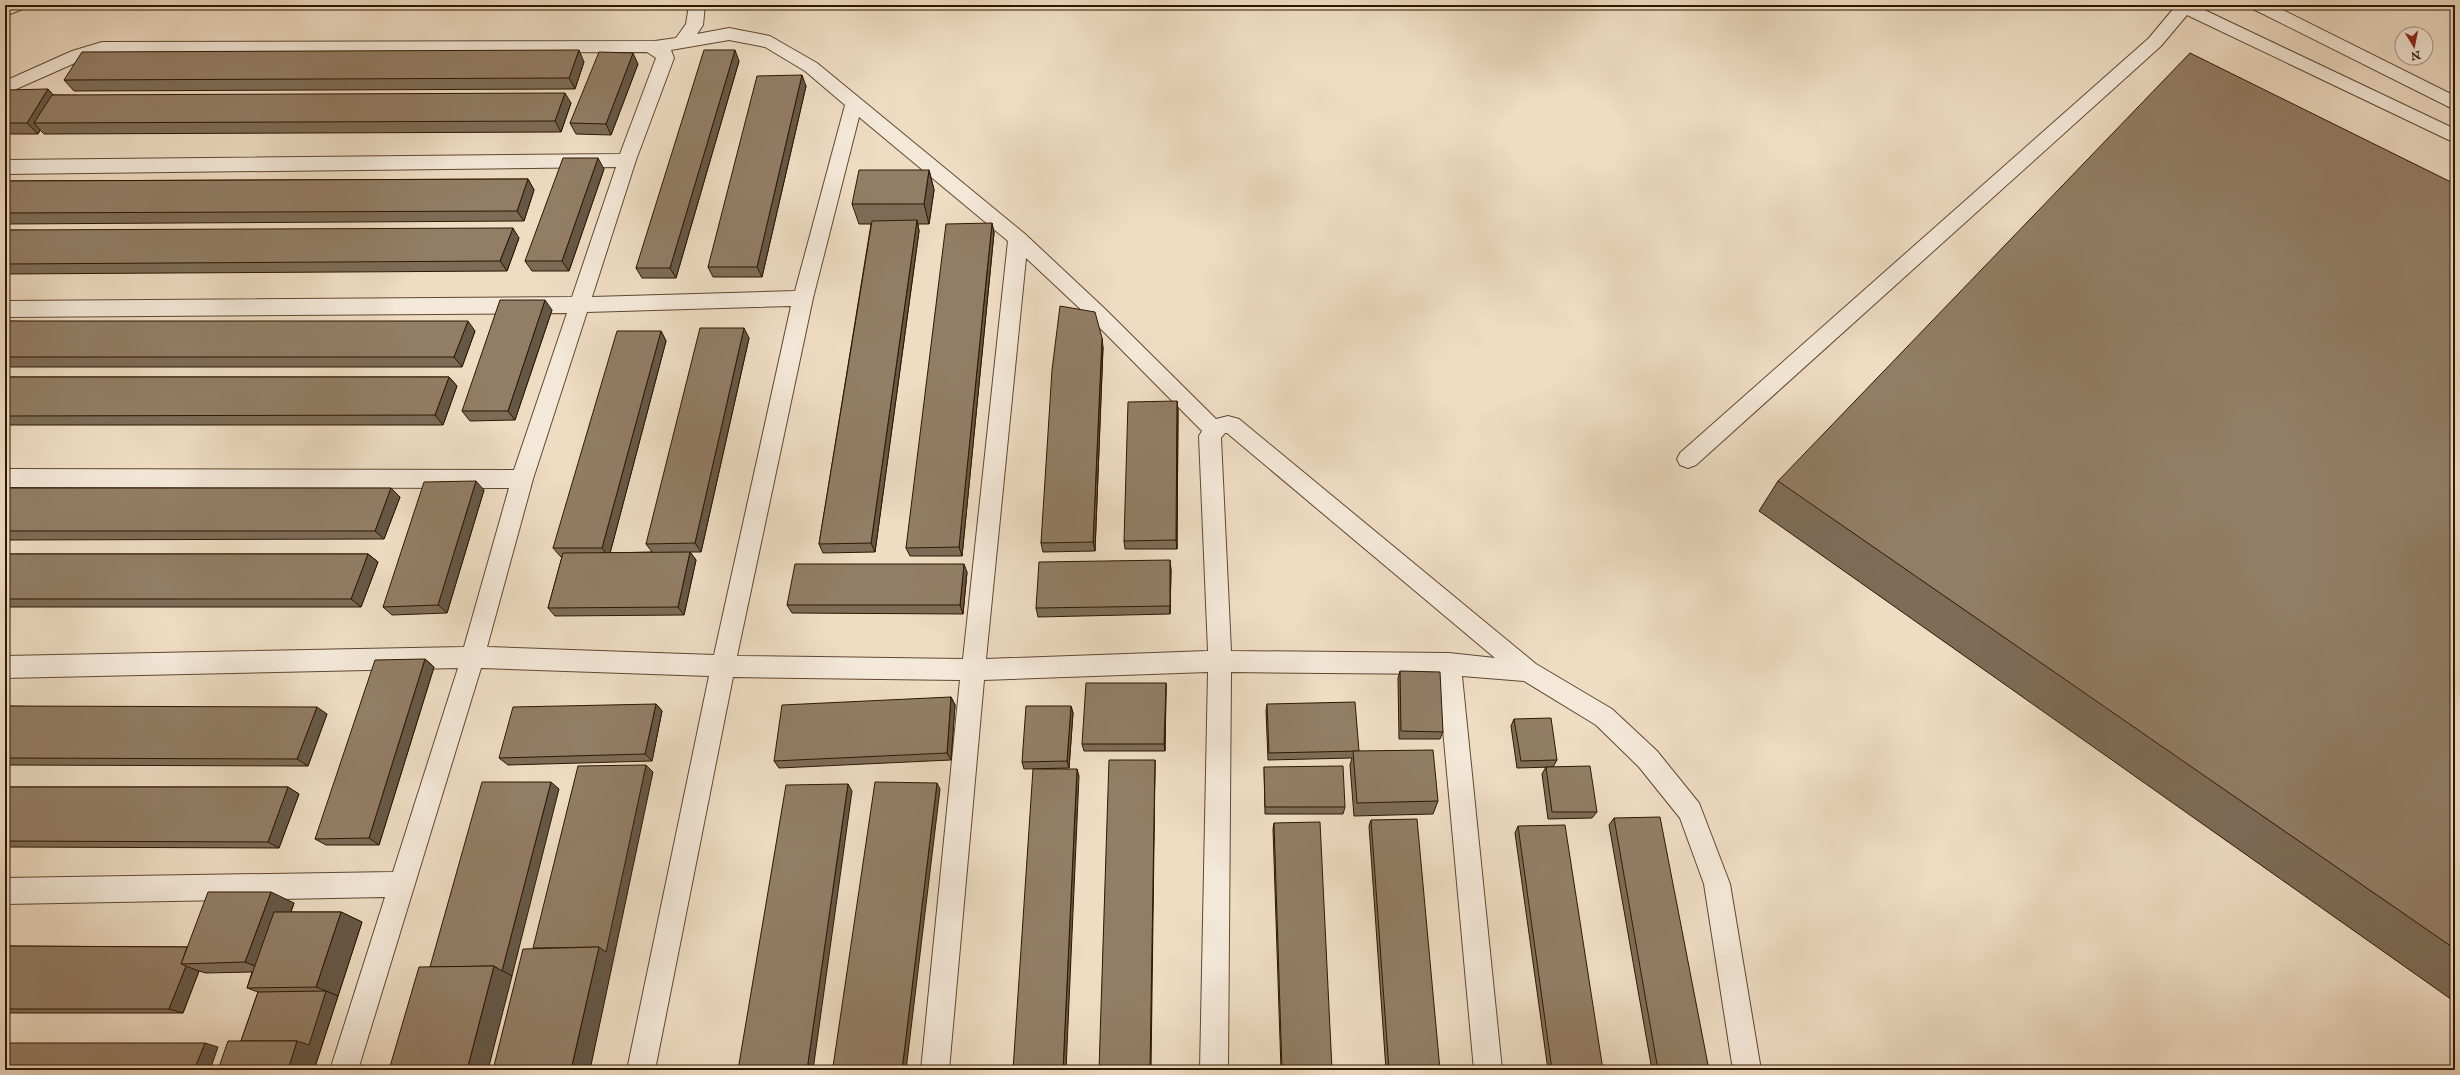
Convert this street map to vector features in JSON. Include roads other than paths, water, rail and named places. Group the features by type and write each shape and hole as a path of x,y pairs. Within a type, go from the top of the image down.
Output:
{"street":[{"path":"5,10 17,5"},
{"path":"682,42 694,25 697,5"},
{"path":"2259,5 2455,104"},
{"path":"1688,459 2155,42 2184,6 2455,137"},
{"path":"5,88 78,55 102,48 655,47 729,34 770,42 811,67 1018,239 1098,313 1214,430"},
{"path":"344,1070 473,657 522,479 627,160 665,58 664,53 655,47"},
{"path":"641,1070 723,666 803,298 854,103"},
{"path":"5,167 627,160"},
{"path":"935,1070 973,670 1018,239"},
{"path":"5,309 579,305 803,298"},
{"path":"1214,1070 1220,661 1210,436 1214,430 1224,424 1232,425 1528,671 1604,717 1648,759 1690,811 1717,884 1747,1070"},
{"path":"5,478 522,479"},
{"path":"5,667 473,657 723,666 973,670 1220,661 1449,664 1528,671"},
{"path":"1449,664 1488,1070"},
{"path":"5,891 402,884"}]}
